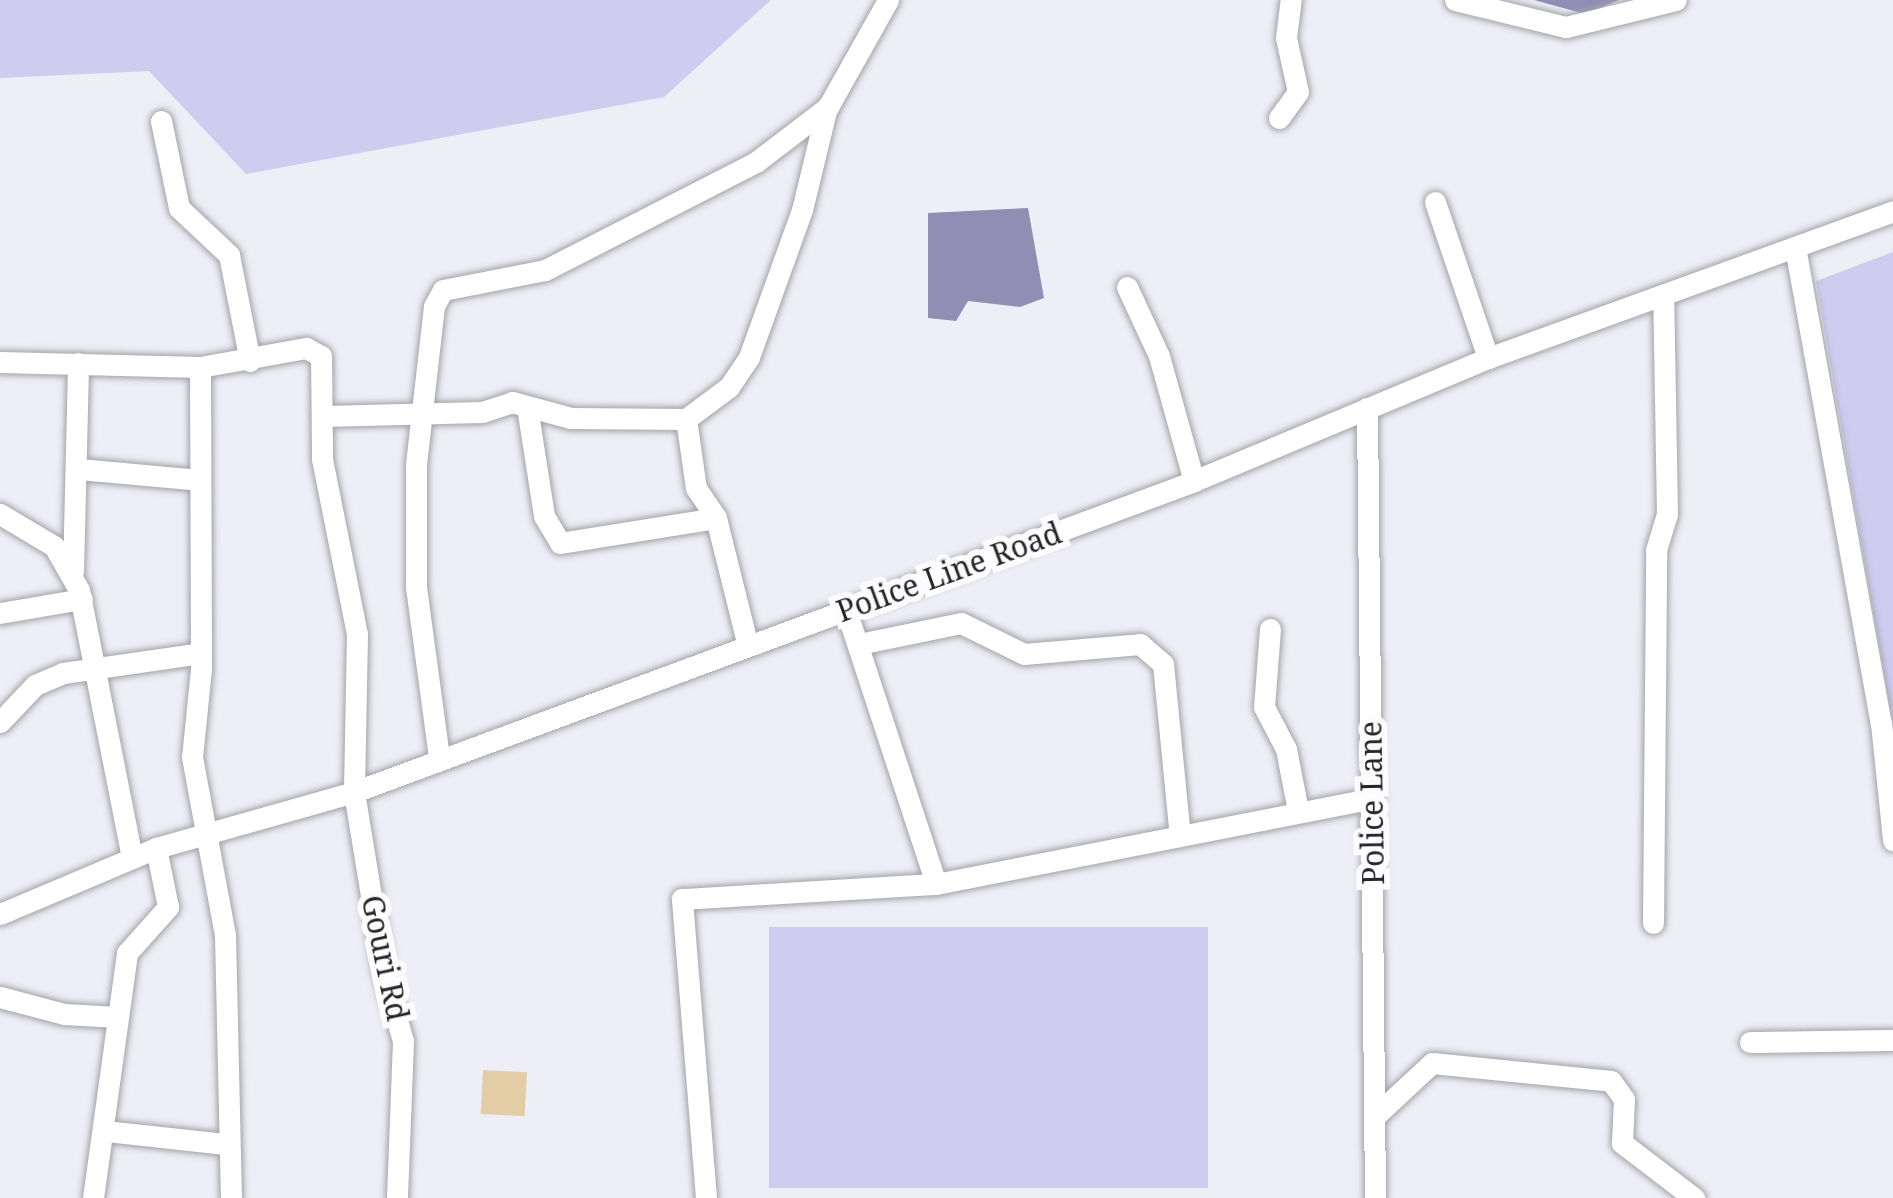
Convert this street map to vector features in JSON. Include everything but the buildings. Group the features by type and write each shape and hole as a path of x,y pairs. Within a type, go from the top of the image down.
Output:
{"street":[{"path":"323,416 527,406 571,418 686,419 729,387 754,344 802,210 828,106 888,0"},
{"path":"1279,118 1298,92 1286,38 1291,0"},
{"path":"1455,0 1567,27 1676,0"},
{"path":"439,757 416,586 420,410 434,306 443,290 545,270 756,162 828,106"},
{"path":"0,362 200,367 250,362 229,255 179,208 161,121"},
{"path":"1435,202 1488,358"},
{"name":"Police Line Road","path":"0,914 132,857 204,831 354,791 1194,481 1488,358 1893,211"},
{"path":"1795,247 1881,723 1893,840"},
{"path":"1127,287 1159,356 1194,481"},
{"path":"1653,923 1656,550 1666,514 1664,295"},
{"name":"Gouri Rd","path":"250,362 316,349 322,459 358,634 354,791 382,970 400,1012 397,1198"},
{"path":"73,575 78,363"},
{"path":"200,367 201,653 192,741 225,934 226,1144 231,1198"},
{"path":"527,406 544,516 560,543 716,518"},
{"name":"Police Lane","path":"1367,408 1375,1198"},
{"path":"686,419 700,501 716,518 748,646"},
{"path":"79,469 199,480"},
{"path":"0,514 54,546 73,575 96,664 132,857"},
{"path":"0,613 82,599"},
{"path":"846,610 936,884"},
{"path":"859,644 961,623 1024,654 1140,644 1163,664 1180,836"},
{"path":"1270,629 1264,707 1286,749 1298,811"},
{"path":"0,722 35,686 96,664 201,653"},
{"path":"706,1198 682,899 936,884 1372,798"},
{"path":"94,1198 133,939 168,908 157,848"},
{"path":"0,997 64,1014 118,1017"},
{"path":"1750,1042 1893,1040"},
{"path":"1375,1116 1432,1063 1611,1081 1624,1100 1622,1143 1694,1198"},
{"path":"106,1131 226,1144"}],"shaded area":[{"path":"0,0 771,0 664,97 246,174 149,71 0,78"},
{"path":"1534,0 1619,0 1585,14"},
{"path":"1028,208 1044,298 1020,307 968,301 956,321 928,318 928,213"},
{"path":"1893,252 1893,724 1816,281"},
{"path":"769,927 1208,927 1208,1188 769,1188"}]}
